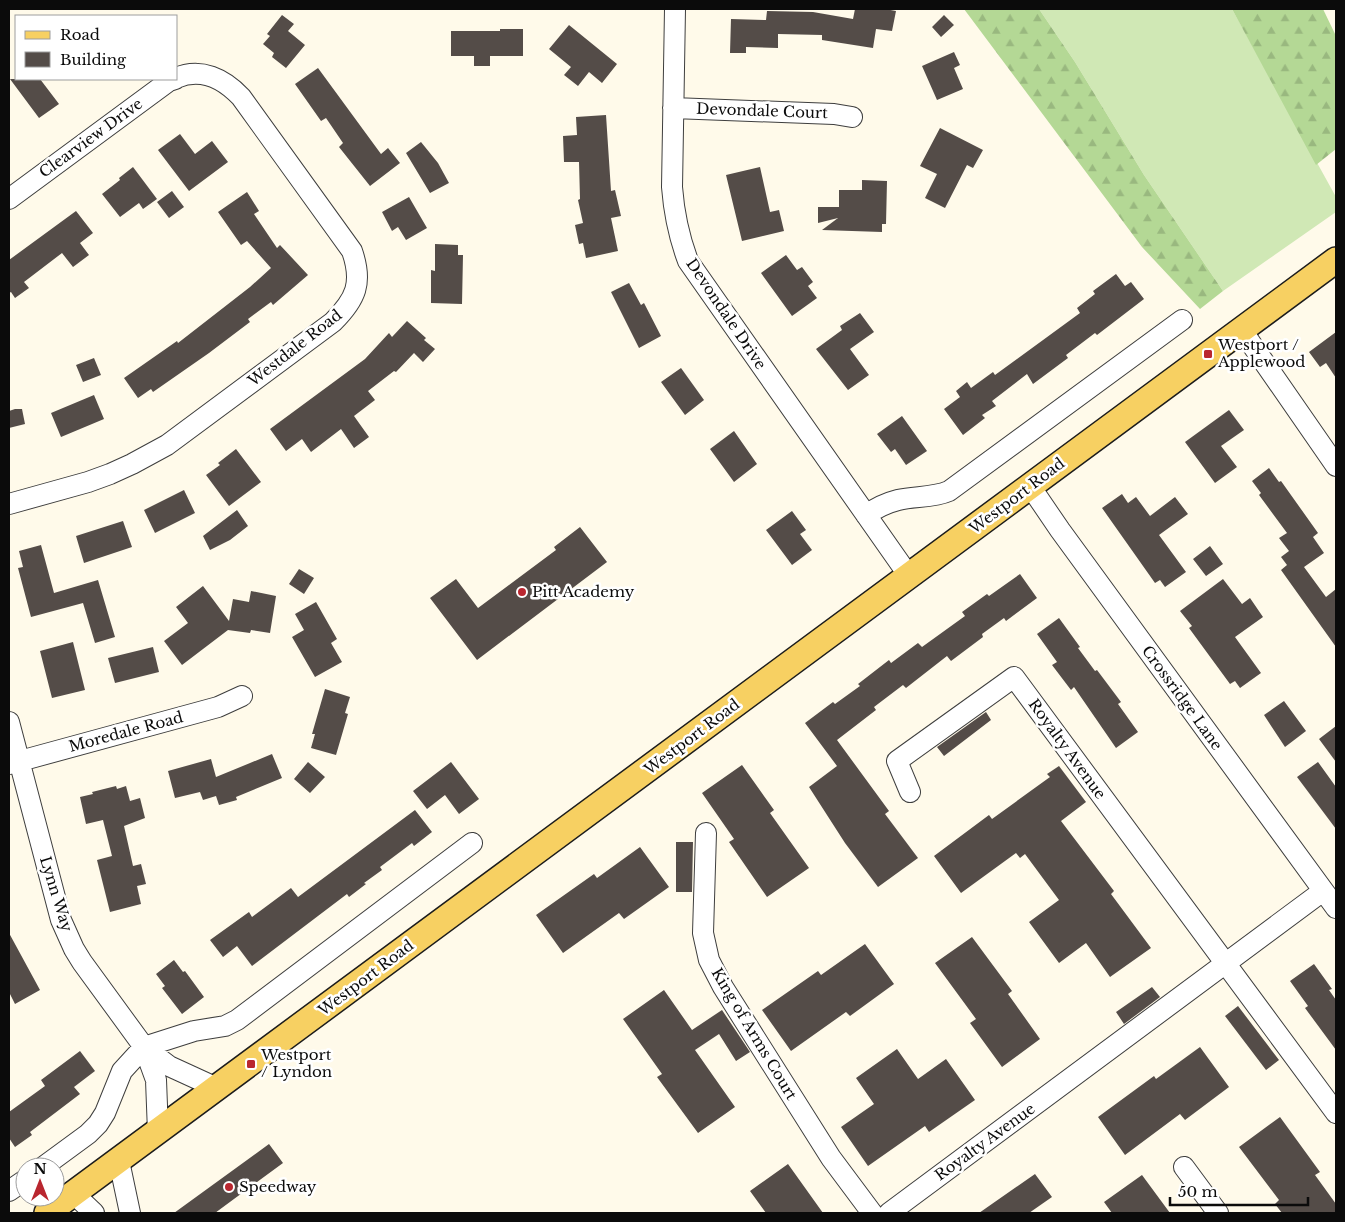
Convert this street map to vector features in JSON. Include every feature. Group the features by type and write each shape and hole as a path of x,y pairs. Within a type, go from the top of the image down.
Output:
{"main road":[{"name":"Westport Road","path":"47,1213 1336,260"}],"street":[{"name":"Devondale Drive","path":"676,9 672,187 674,210 681,243 688,261 909,576"},
{"name":"Clearview Drive","path":"178,77 204,74"},
{"name":"Westdale Road","path":"9,504 110,474 167,445 333,322 354,297 358,282 357,266 352,251 242,97 225,82 204,74"},
{"name":"Clearview Drive","path":"9,199 172,80"},
{"name":"Devondale Court","path":"673,108 834,114 852,117"},
{"path":"866,515 882,505 900,500 942,494 949,491 1182,320"},
{"path":"1241,329 1336,466"},
{"name":"Crossridge Lane","path":"1030,486 1071,546 1336,908"},
{"name":"Royalty Avenue","path":"910,792 897,761 1014,677 1336,1113"},
{"name":"Moredale Road","path":"14,763 218,707 242,696"},
{"name":"Lynn Way","path":"9,722 14,763 61,920 82,962 144,1047 156,1080 158,1132"},
{"name":"King of Arms Court","path":"706,833 703,934 709,960 723,987 831,1158 872,1213"},
{"path":"56,1157 88,1134 98,1124 105,1113 122,1070 144,1047 194,1031 225,1026 237,1020 472,843"},
{"name":"Royalty Avenue","path":"888,1213 1323,891"},
{"name":"Lynn Way","path":"144,1047 169,1066 217,1088"},
{"path":"119,1160 130,1213"},
{"path":"1184,1167 1218,1213"},
{"path":"74,1194 94,1213"}],"green space":[{"path":"964,9 1039,9 1075,62 1144,175 1223,291 1200,309 1142,247"},
{"path":"1039,9 1232,9 1336,197 1336,212 1223,291 1144,175 1075,62"},
{"path":"1232,9 1323,9 1336,36 1336,149 1316,165"}],"building":[{"path":"855,9 896,11 892,31 876,29 873,48 822,40 822,35 778,34 778,48 746,47 746,53 730,53 731,19 766,20 767,11 813,12 853,19"},
{"path":"282,15 294,24 288,31 305,45 286,68 272,57 274,53 263,44 270,36 267,34"},
{"path":"944,15 954,25 941,37 932,27"},
{"path":"569,25 617,64 602,83 589,72 578,86 564,75 571,67 549,49"},
{"path":"500,29 523,29 523,56 490,56 490,66 474,66 474,56 451,56 451,31 500,31"},
{"path":"954,52 960,65 954,68 963,89 937,100 922,66"},
{"path":"318,68 381,154 388,148 400,163 370,186 339,147 343,143 326,118 321,121 295,84"},
{"path":"10,79 41,80 59,104 39,118"},
{"path":"606,115 611,191 615,190 621,216 611,218 618,251 586,258 583,243 579,244 575,225 583,223 578,200 580,199 579,162 564,162 563,136 577,135 576,117"},
{"path":"940,128 983,150 973,168 967,165 945,208 925,198 937,174 920,166"},
{"path":"180,134 195,154 212,141 228,162 189,191 158,150"},
{"path":"421,142 438,163 449,183 430,193 406,153"},
{"path":"133,167 157,199 143,209 139,203 120,217 102,194"},
{"path":"760,167 770,212 779,210 784,231 742,241 726,175"},
{"path":"862,180 887,181 886,224 882,224 882,232 822,230 838,218 818,223 818,207 839,207 839,190 862,190"},
{"path":"172,191 184,207 169,218 157,202"},
{"path":"247,192 259,211 254,214 277,248 280,245 308,275 273,305 271,302 248,319 250,322 209,353 153,392 151,389 138,398 124,378 177,341 178,343 250,287 271,268 247,241 241,245 218,212"},
{"path":"409,197 427,228 406,240 398,227 392,231 382,212"},
{"path":"76,211 93,233 80,243 89,255 73,267 62,253 24,282 29,288 15,298 11,292 9,293 9,260"},
{"path":"435,244 458,245 458,255 463,255 462,304 431,303 431,270 435,271"},
{"path":"786,255 797,270 802,267 813,282 808,286 817,298 792,316 761,273"},
{"path":"1116,274 1125,286 1131,282 1144,299 1097,335 1095,333 1066,355 1068,358 1033,384 1027,374 992,401 996,406 982,415 985,418 963,435 944,409 960,397 956,391 967,382 971,388 993,372 995,375 1080,313 1077,308 1095,294 1093,291"},
{"path":"629,283 641,305 644,303 661,336 639,348 611,292"},
{"path":"860,313 874,332 850,349 869,375 848,390 816,349 842,330 840,326"},
{"path":"407,321 435,349 423,362 414,353 396,372 394,371 368,391 375,400 354,416 369,437 354,448 341,429 311,452 302,439 286,451 270,429 365,359 389,333 392,337"},
{"path":"1336,332 1336,378 1326,363 1320,367 1309,352"},
{"path":"94,358 101,375 83,382 76,365"},
{"path":"681,368 704,400 685,415 661,382"},
{"path":"94,395 104,419 61,437 51,413"},
{"path":"22,409 25,424 9,428 9,411"},
{"path":"1229,410 1244,430 1221,446 1237,467 1215,483 1185,442"},
{"path":"902,416 927,451 906,465 895,449 891,452 877,434"},
{"path":"734,431 757,464 734,482 710,449"},
{"path":"236,449 261,482 229,506 206,475 220,465 218,463"},
{"path":"1269,468 1279,482 1281,481 1318,533 1313,537 1324,553 1304,567 1326,597 1336,589 1336,647 1281,570 1287,565 1281,557 1289,551 1279,538 1287,533 1259,495 1261,493 1252,481"},
{"path":"184,490 195,513 155,533 144,510"},
{"path":"1122,494 1128,503 1136,497 1150,516 1175,497 1188,514 1159,535 1186,572 1165,587 1160,580 1155,583 1102,508"},
{"path":"237,510 248,526 230,540 210,550 203,536"},
{"path":"792,511 806,530 800,534 812,550 792,565 766,530"},
{"path":"123,521 132,547 84,563 76,536"},
{"path":"580,527 607,562 477,660 430,598 456,579 478,608 556,550 554,547"},
{"path":"41,545 54,593 98,580 115,637 95,643 83,603 31,617 18,568 23,567 19,551"},
{"path":"1210,546 1223,564 1206,576 1193,559"},
{"path":"299,569 314,578 304,594 289,584"},
{"path":"1020,574 1037,598 1006,621 1004,618 982,634 983,637 951,661 947,656 906,688 903,685 874,707 876,710 837,740 889,811 885,814 918,858 878,887 845,843 809,787 837,766 805,723 833,702 835,704 860,686 858,684 889,660 891,663 918,643 922,647 965,616 962,612"},
{"path":"1223,579 1242,604 1250,598 1263,617 1235,637 1261,673 1240,688 1235,681 1230,684 1189,628 1192,626 1180,611"},
{"path":"203,586 229,621 233,599 249,602 251,591 276,596 270,633 251,630 250,633 228,630 182,665 164,641 188,623 176,607"},
{"path":"316,602 337,639 331,643 342,662 315,677 292,637 304,630 295,614"},
{"path":"1059,618 1080,647 1078,648 1121,702 1118,704 1138,732 1116,748 1074,687 1071,690 1052,665 1057,662 1037,634"},
{"path":"73,642 85,690 52,698 40,651"},
{"path":"153,647 159,672 115,683 108,658"},
{"path":"325,689 350,697 345,713 348,714 336,755 311,748 315,734 312,734"},
{"path":"1284,701 1306,731 1285,747 1264,715"},
{"path":"986,712 991,720 944,756 937,747"},
{"path":"1336,726 1336,762 1319,739"},
{"path":"272,754 282,778 236,797 237,800 219,805 216,796 203,800 200,792 175,798 168,771 211,759 216,777"},
{"path":"308,762 325,777 310,793 294,779"},
{"path":"451,762 479,799 459,814 445,795 427,809 413,791"},
{"path":"1318,762 1336,787 1336,829 1297,777"},
{"path":"742,765 774,810 770,813 809,868 767,897 729,842 734,839 702,793"},
{"path":"1059,766 1086,802 1061,821 1114,891 1111,894 1151,948 1110,977 1086,943 1059,963 1029,922 1059,900 1025,854 1020,858 1016,853 961,893 934,856 989,815 992,819 1050,777 1047,774"},
{"path":"116,786 117,789 126,786 130,801 140,798 145,818 124,826 133,866 141,864 146,884 137,886 141,904 110,912 97,860 112,856 103,820 86,824 80,797"},
{"path":"415,810 432,832 414,846 412,843 380,867 382,870 364,883 366,884 349,897 347,894 252,966 237,946 223,957 210,940 249,912 252,917 291,888 298,897"},
{"path":"676,842 693,842 692,892 676,892"},
{"path":"640,847 669,887 624,919 619,913 563,953 536,915 594,874 597,878"},
{"path":"9,933 40,990 15,1004 9,992"},
{"path":"972,937 1012,991 1008,994 1040,1039 1002,1067 970,1023 976,1019 935,963"},
{"path":"865,944 894,984 850,1016 846,1012 791,1051 762,1010 818,971 821,975"},
{"path":"174,960 183,972 185,971 204,997 182,1014 162,988 165,986 156,974"},
{"path":"1314,964 1332,989 1329,990 1336,1000 1336,1050 1305,1008 1308,1006 1290,981"},
{"path":"1152,987 1160,997 1124,1024 1116,1012"},
{"path":"664,990 692,1030 722,1010 750,1052 736,1061 719,1034 695,1050 735,1107 698,1133 657,1077 662,1074 623,1019"},
{"path":"1238,1006 1279,1060 1266,1070 1225,1016"},
{"path":"1200,1047 1229,1087 1185,1120 1180,1114 1125,1155 1098,1117 1154,1076 1156,1079"},
{"path":"897,1049 918,1079 946,1059 975,1100 929,1132 925,1126 868,1166 841,1127 874,1104 856,1078"},
{"path":"80,1051 95,1071 74,1087 80,1094 30,1132 32,1135 15,1147 9,1138 9,1112 45,1086 41,1080"},
{"path":"1280,1117 1320,1172 1315,1175 1336,1204 1336,1213 1282,1213 1275,1204 1279,1200 1239,1147"},
{"path":"269,1144 283,1163 215,1213 174,1213"},
{"path":"788,1164 823,1213 766,1213 750,1191"},
{"path":"1035,1174 1052,1197 1029,1213 979,1213"},
{"path":"1142,1175 1170,1213 1112,1213 1104,1202"}],"place":[{"name":"Westport / Applewood","path":"1208,354"},
{"name":"Pitt Academy","path":"522,592"},
{"name":"Westport / Lyndon","path":"251,1064"},
{"name":"Speedway","path":"229,1187"}]}
